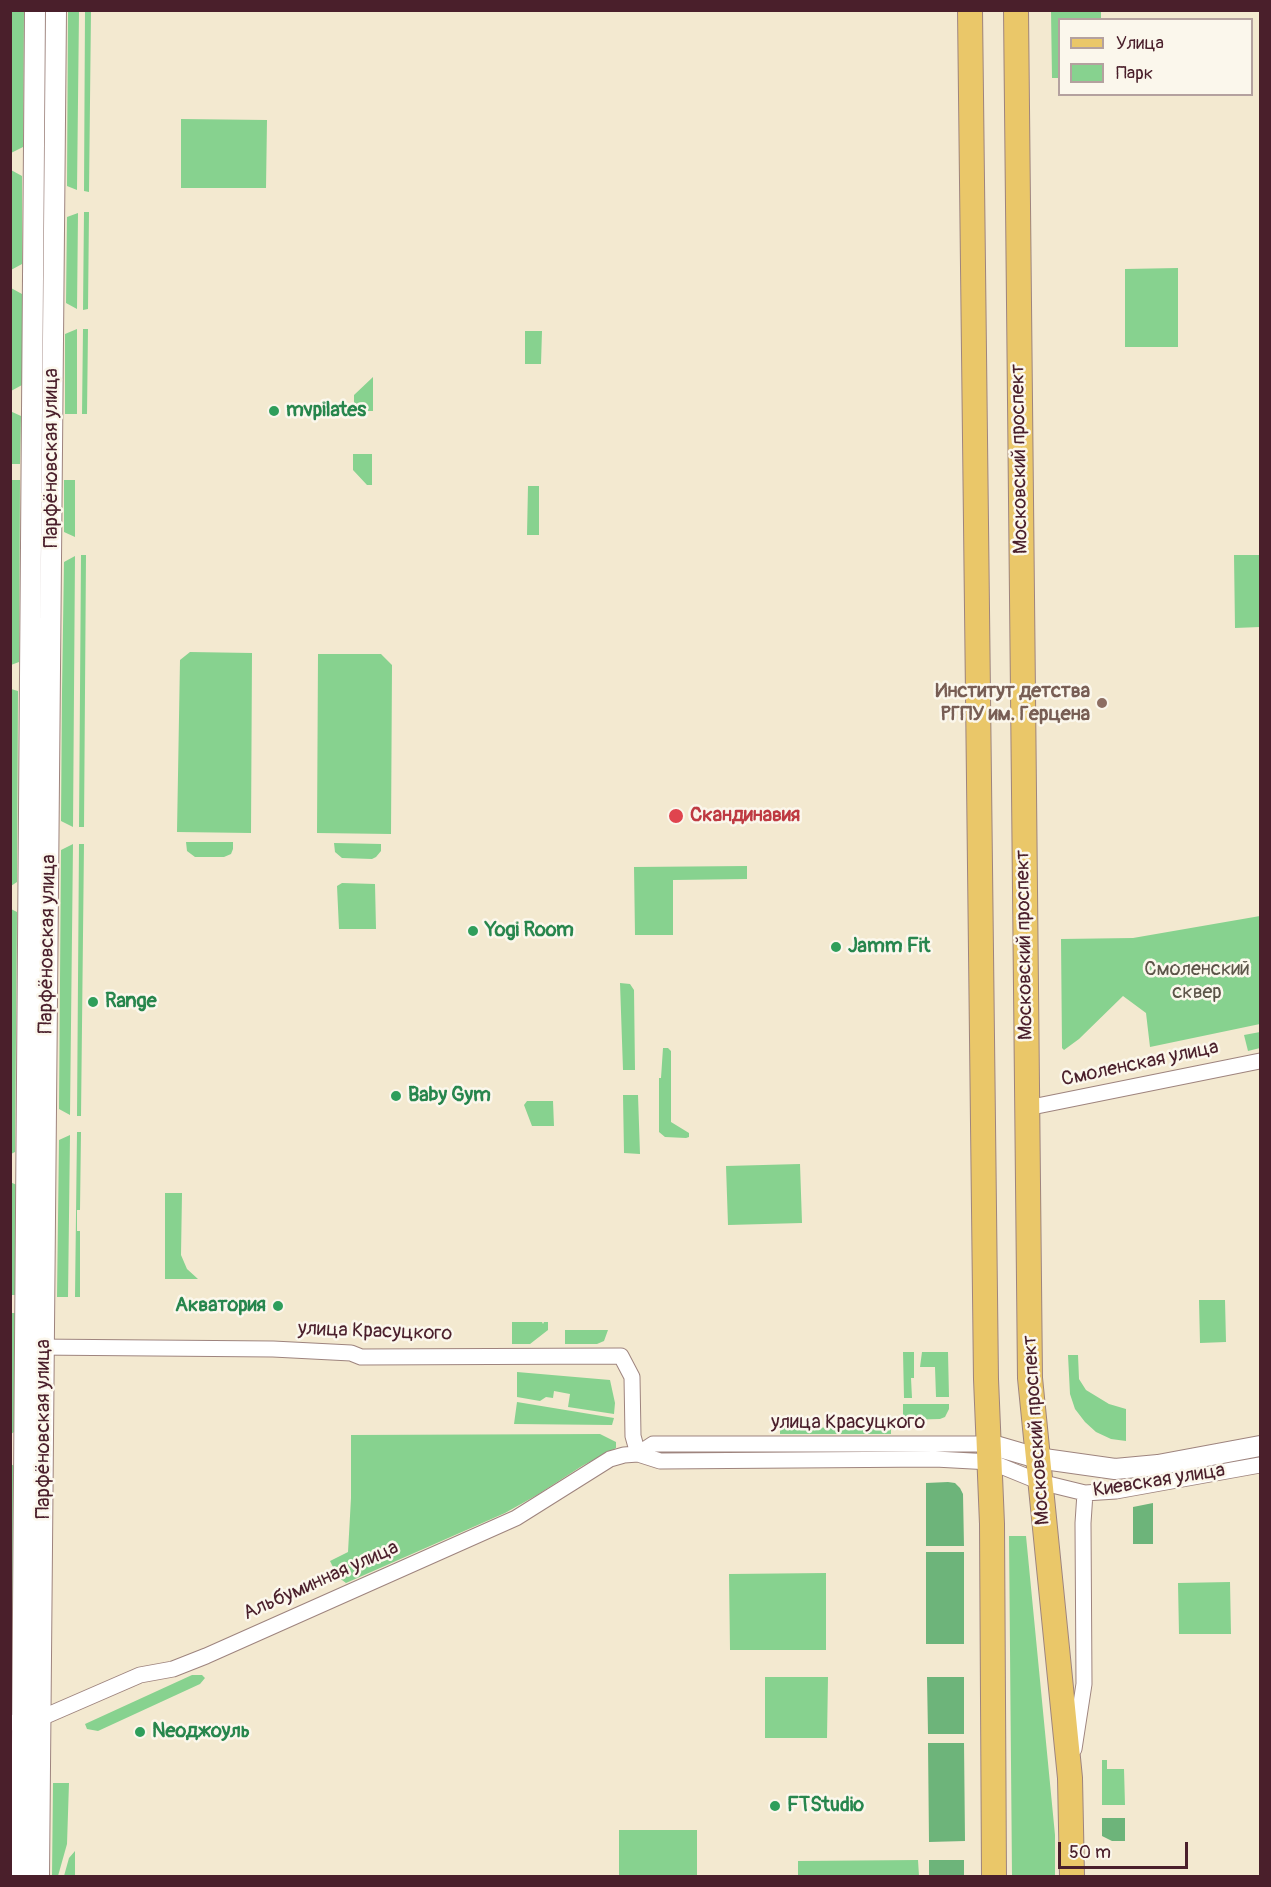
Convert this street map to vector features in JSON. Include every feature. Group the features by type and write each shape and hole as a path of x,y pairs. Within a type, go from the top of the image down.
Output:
{"main road":[{"path":"970,10 994,1876"},
{"name":"Московский проспект","path":"1016,10 1030,1378 1070,1778 1072,1876"}],"street":[{"name":"Парфёновская улица","path":"35,10 35,1347"},
{"name":"Парфёновская улица","path":"21,1876 35,1347 56,10"},
{"name":"Смоленская улица","path":"1027,1108 1260,1061"},
{"name":"улица Красуцкого","path":"35,1347 284,1350 351,1353 361,1357 621,1356 632,1377 633,1436 638,1454 660,1461 934,1459 990,1453"},
{"name":"Киевская улица","path":"1039,1470 1158,1465 1260,1446"},
{"name":"Киевская улица","path":"990,1453 1039,1470 1085,1493 1116,1491 1260,1465"},
{"name":"Альбуминная улица","path":"25,1721 140,1675 173,1669 206,1656 516,1518 610,1459 638,1454"},
{"path":"1070,1778 1084,1684 1083,1522 1085,1493"},
{"name":"Парфёновская улица","path":"25,1721 39,1876"}],"green space":[{"path":"10,11 24,11 23,147 11,153"},
{"path":"68,11 79,11 77,190 67,186"},
{"path":"85,11 91,11 89,192 84,191"},
{"path":"1051,11 1101,11 1101,18 1058,18 1058,78 1052,78"},
{"path":"181,119 267,120 266,188 181,188"},
{"path":"11,170 22,176 22,264 11,270"},
{"path":"84,212 89,212 88,309 83,310"},
{"path":"78,213 77,309 66,303 67,217"},
{"path":"1178,268 1178,347 1125,347 1125,269"},
{"path":"11,288 22,294 22,385 11,391"},
{"path":"77,329 77,414 65,414 65,334"},
{"path":"83,329 88,329 87,414 82,414"},
{"path":"525,331 542,331 541,364 525,364"},
{"path":"373,377 373,411 354,411 354,395"},
{"path":"10,411 21,416 20,464 11,464"},
{"path":"353,454 372,454 372,485 367,485 353,470"},
{"path":"10,480 20,480 19,662 11,665"},
{"path":"64,480 75,480 75,537 64,532"},
{"path":"528,486 539,486 539,535 527,535"},
{"path":"81,555 86,555 84,827 79,827"},
{"path":"1234,555 1260,555 1260,627 1235,628"},
{"path":"75,556 73,827 61,821 64,562"},
{"path":"190,652 252,653 251,833 177,832 180,660"},
{"path":"318,654 381,654 392,665 391,834 317,833"},
{"path":"11,689 18,691 17,882 11,886"},
{"path":"186,842 233,842 233,849 231,854 224,857 195,857 187,851"},
{"path":"334,843 381,844 381,851 372,859 342,858 335,852"},
{"path":"73,844 70,1115 59,1109 61,850"},
{"path":"79,844 84,844 81,1116 77,1116"},
{"path":"747,866 747,879 673,880 673,935 635,935 634,867"},
{"path":"342,883 375,884 376,929 339,929 337,886"},
{"path":"11,909 17,912 15,1152 11,1154"},
{"name":"Смоленский сквер","path":"1260,916 1260,1024 1150,1047 1146,1013 1123,996 1079,1039 1064,1050 1062,1048 1061,939 1133,938"},
{"path":"620,983 630,984 634,990 635,1070 623,1070"},
{"path":"1260,1032 1260,1048 1248,1051 1244,1035"},
{"path":"663,1048 671,1051 671,1122 689,1133 689,1137 686,1138 665,1137 659,1132 659,1078 661,1078"},
{"path":"623,1095 638,1095 640,1154 624,1153"},
{"path":"527,1101 553,1101 554,1126 532,1126 524,1105"},
{"path":"77,1132 81,1132 80,1210 77,1210 77,1231 80,1231 80,1297 75,1297"},
{"path":"70,1135 68,1297 57,1297 59,1140"},
{"path":"800,1164 802,1223 728,1225 726,1166"},
{"path":"10,1182 17,1185 16,1295 11,1295"},
{"path":"165,1193 182,1193 181,1255 187,1269 198,1279 165,1279"},
{"path":"1199,1300 1225,1300 1226,1342 1200,1343"},
{"path":"10,1313 15,1313 14,1432 11,1434"},
{"path":"512,1322 542,1322 543,1324 548,1322 548,1330 530,1344 512,1344"},
{"path":"565,1330 608,1330 604,1341 597,1344 565,1344"},
{"path":"903,1352 914,1352 914,1378 911,1378 912,1398 904,1398"},
{"path":"922,1352 948,1352 949,1397 936,1397 935,1367 920,1367"},
{"path":"1068,1355 1078,1355 1079,1379 1086,1390 1109,1404 1126,1409 1126,1441 1111,1439 1096,1432 1075,1409 1070,1394"},
{"path":"517,1372 610,1380 615,1403 614,1414 568,1407 570,1394 554,1391 553,1398 546,1397 540,1401 517,1397"},
{"path":"517,1402 614,1418 612,1425 514,1424"},
{"path":"903,1404 949,1404 949,1409 945,1417 940,1419 903,1420"},
{"path":"891,1427 891,1434 780,1434 780,1428"},
{"path":"600,1434 616,1442 616,1448 505,1513 346,1583 338,1577 330,1561 348,1552 351,1435"},
{"path":"10,1464 15,1466 14,1645 10,1645"},
{"path":"926,1483 955,1483 963,1494 964,1546 926,1546"},
{"path":"1153,1503 1153,1544 1133,1544 1133,1507"},
{"path":"1009,1536 1026,1536 1055,1835 1055,1876 1012,1876"},
{"path":"926,1552 964,1552 964,1644 926,1644"},
{"path":"826,1573 826,1650 730,1650 729,1574"},
{"path":"1230,1582 1231,1634 1179,1634 1178,1583"},
{"path":"192,1675 202,1675 205,1678 200,1684 98,1731 87,1729 85,1724"},
{"path":"765,1677 828,1677 827,1738 765,1738"},
{"path":"927,1677 964,1677 964,1734 928,1734"},
{"path":"928,1743 964,1743 965,1841 929,1842"},
{"path":"1102,1760 1107,1760 1107,1769 1124,1769 1125,1805 1102,1805"},
{"path":"53,1783 69,1783 67,1844 58,1876 52,1876"},
{"path":"1102,1818 1125,1818 1125,1841 1112,1841 1102,1836"},
{"path":"619,1830 697,1830 697,1876 619,1876"},
{"path":"75,1851 75,1876 64,1876 69,1858"},
{"path":"918,1860 919,1876 798,1876 798,1861"},
{"path":"929,1860 964,1860 964,1876 929,1876"}],"place":[{"name":"mvpilates","path":"274,411"},
{"name":"Институт детства РГПУ им. Герцена","path":"1102,703"},
{"name":"Скандинавия","path":"676,816"},
{"name":"Yogi Room","path":"473,931"},
{"name":"Jamm Fit","path":"836,947"},
{"name":"Range","path":"93,1002"},
{"name":"Baby Gym","path":"396,1096"},
{"name":"Акватория","path":"278,1306"},
{"name":"Neoджоуль","path":"140,1732"},
{"name":"FTStudio","path":"775,1806"}]}
